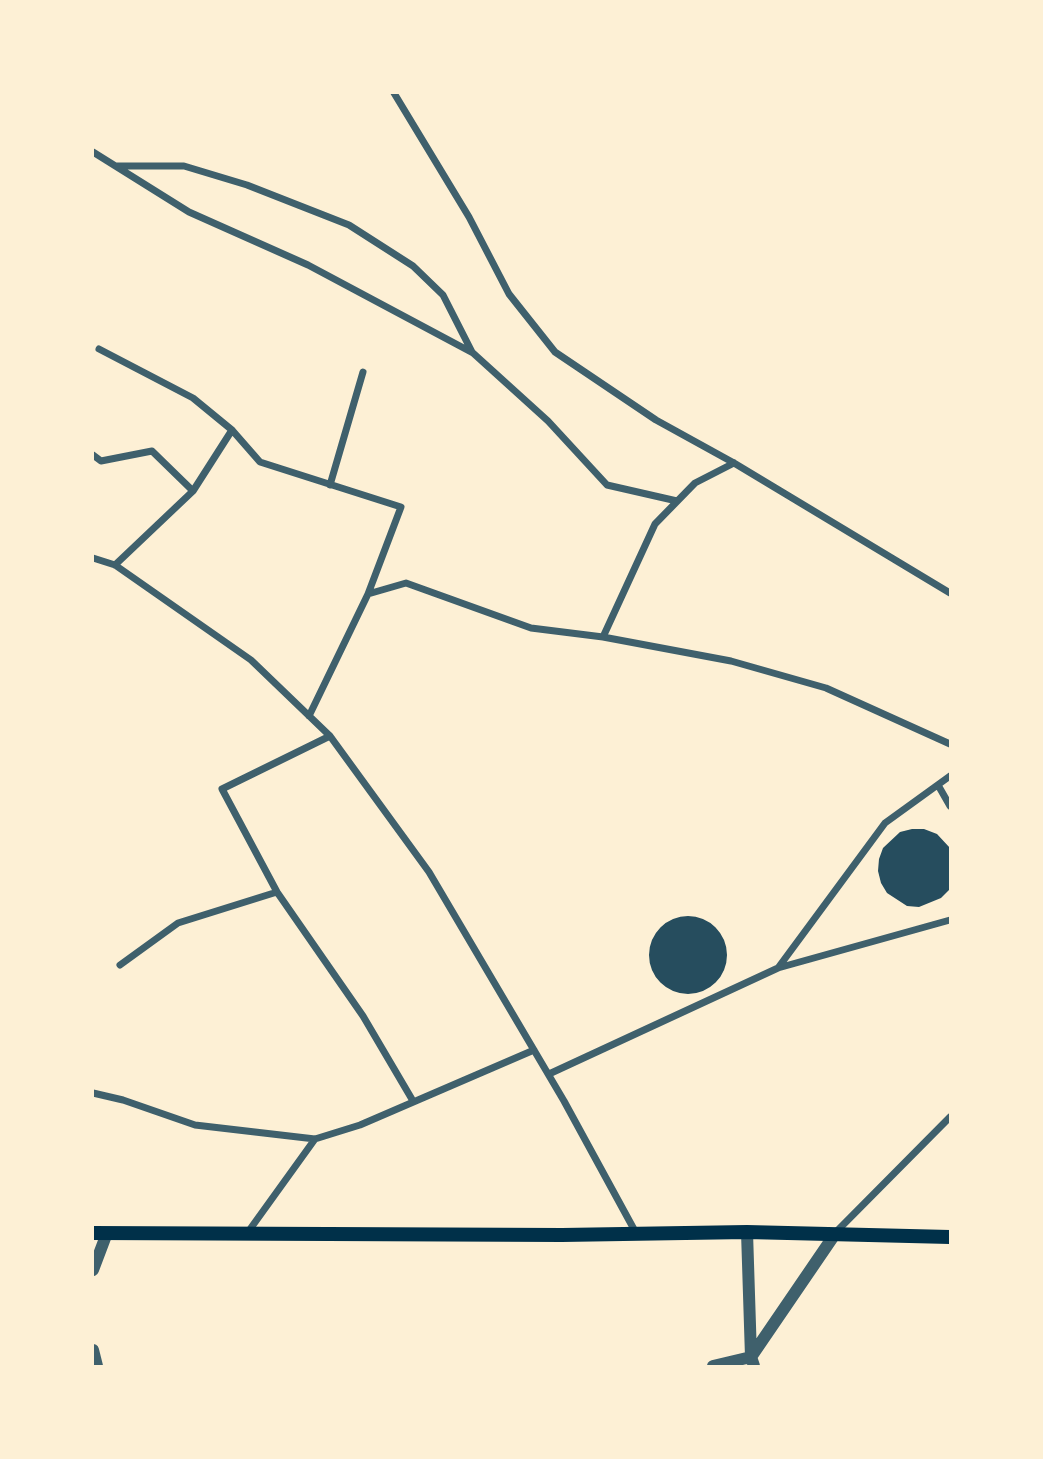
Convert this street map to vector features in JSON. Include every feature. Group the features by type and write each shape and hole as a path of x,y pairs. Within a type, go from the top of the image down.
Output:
{"main road":[{"path":"98,1234 747,1232 950,1237"}],"street":[{"path":"394,93 469,217 509,294 555,352 656,420 734,463 950,593"},
{"path":"93,152 189,212 308,265 473,353 548,421 607,485 677,501"},
{"path":"115,166 184,166 247,184 349,225 412,266 443,295 473,353"},
{"path":"99,349 193,398 232,430 260,462 401,508 368,594 309,716"},
{"path":"330,485 363,372"},
{"path":"115,565 193,491 232,430"},
{"path":"93,455 101,461 152,451 193,491"},
{"path":"603,637 655,524 695,483 734,463"},
{"path":"93,558 115,565 251,660 330,736 429,872 548,1074 636,1234"},
{"path":"368,594 406,583 531,628 603,637 731,662 826,688 950,744"},
{"path":"330,736 222,789 277,892 363,1016 413,1101"},
{"path":"778,968 885,823 950,776"},
{"path":"938,785 950,806"},
{"path":"121,965 178,923 277,892"},
{"path":"548,1074 778,968 950,920"},
{"path":"93,1093 195,1125 315,1139 360,1125 534,1050"},
{"path":"752,1362 835,1234 950,1117"},
{"path":"248,1232 315,1139"},
{"path":"747,1232 752,1362"},
{"path":"93,1269 98,1234"},
{"path":"93,1350 97,1366"},
{"path":"713,1366 752,1362"}],"building":[{"path":"924,829 937,834 950,848 949,890 941,898 919,907 907,906 887,893 878,871 883,848 900,832"},
{"path":"688,916 703,919 720,933 727,955 724,970 710,987 688,994 673,991 656,977 649,955 652,940 666,923"}]}
